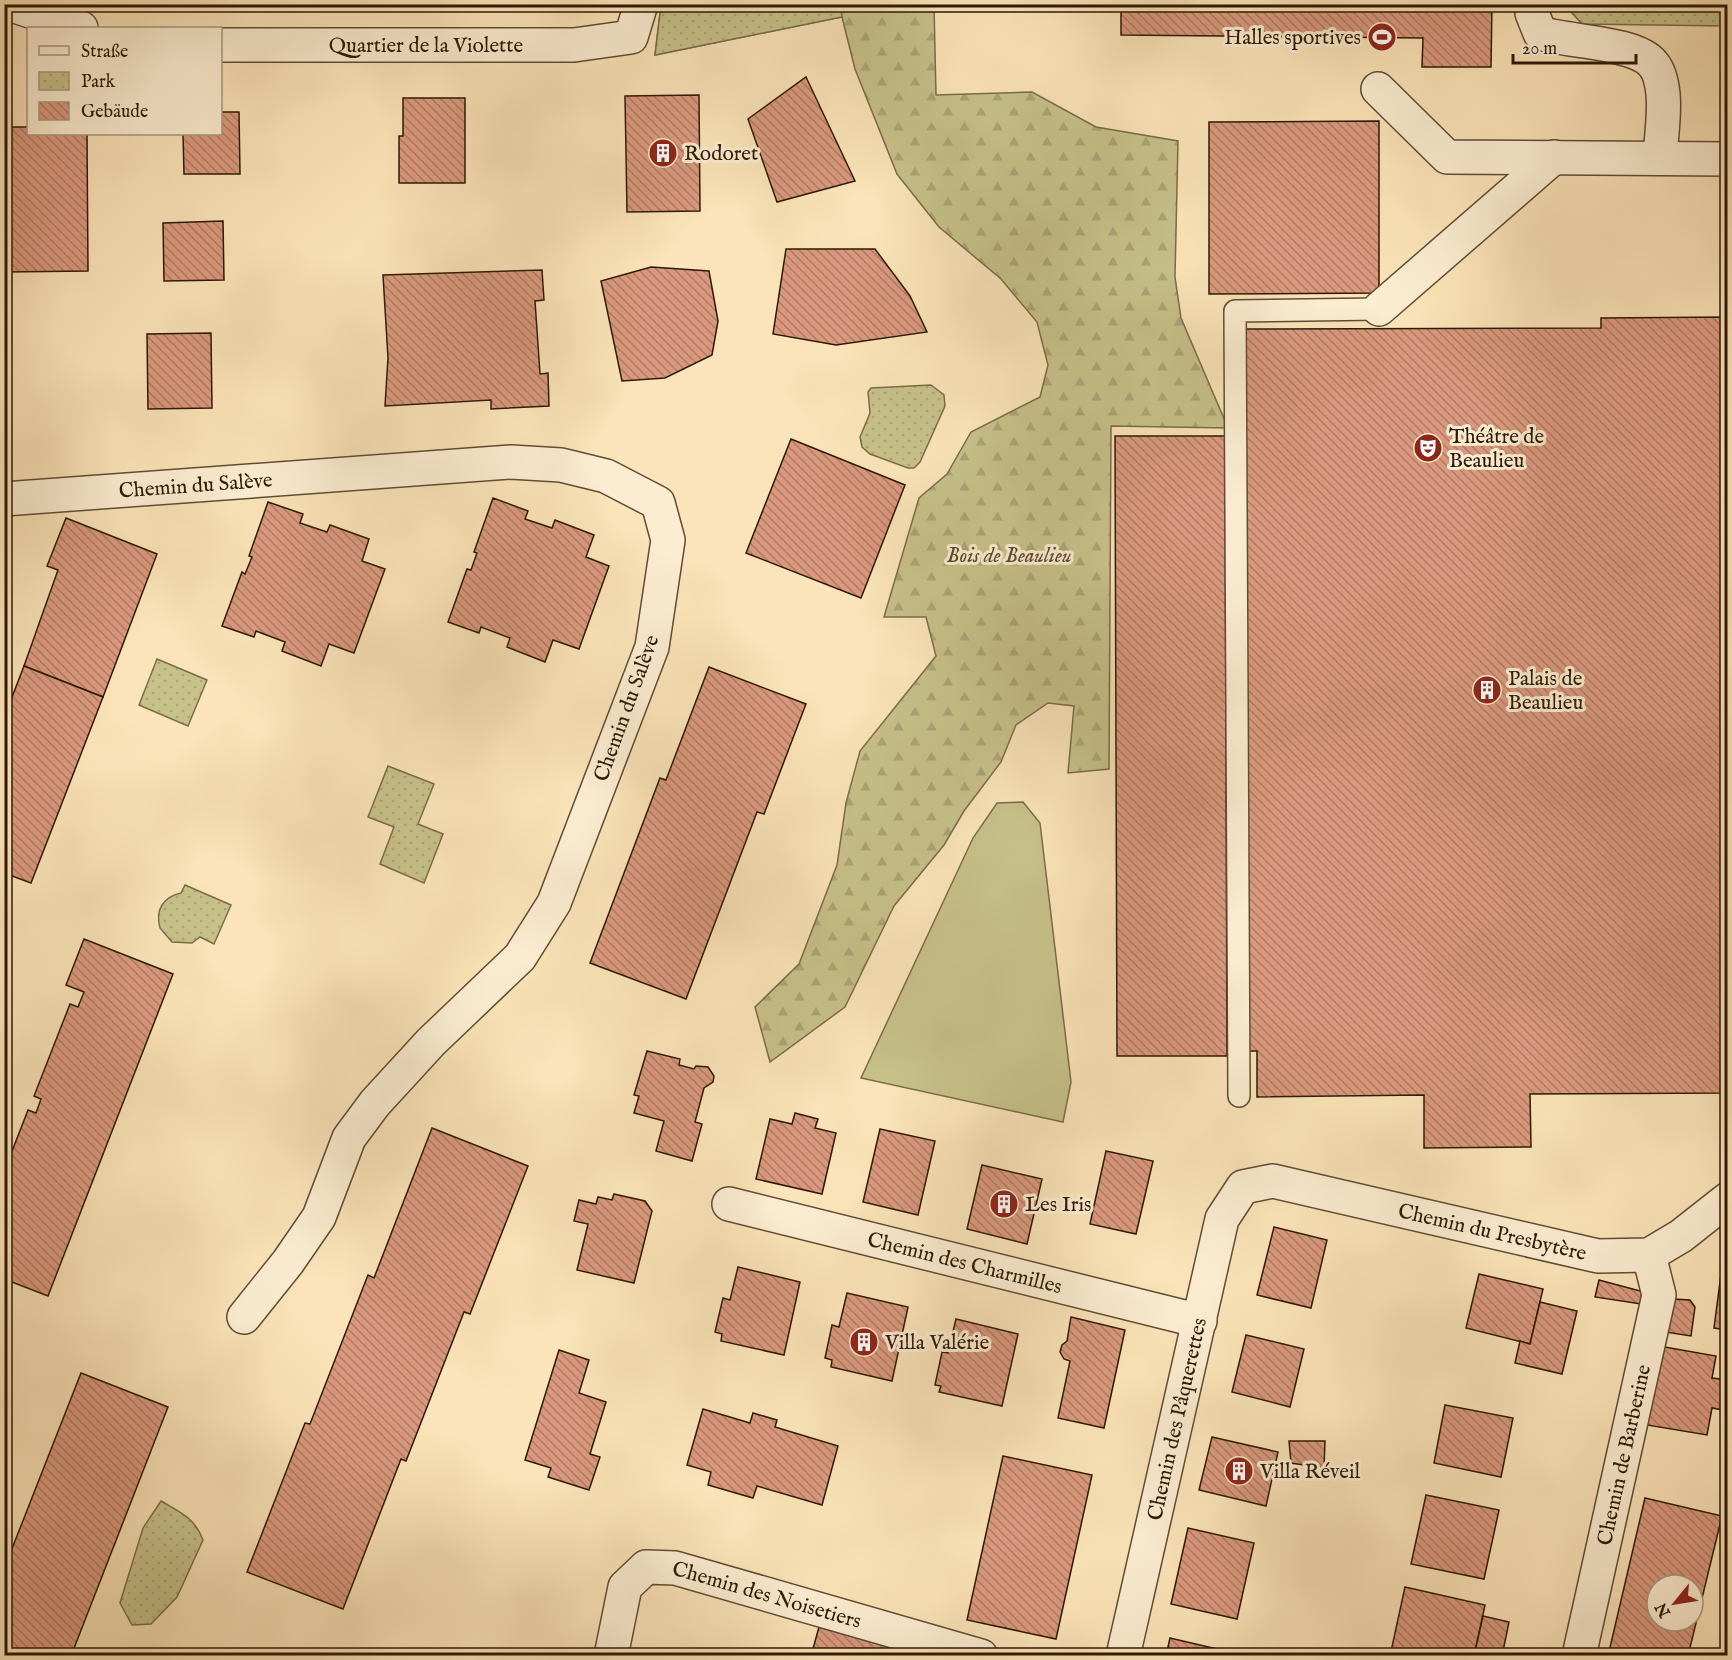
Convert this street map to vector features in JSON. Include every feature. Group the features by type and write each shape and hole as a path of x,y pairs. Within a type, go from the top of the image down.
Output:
{"street":[{"path":"9,4 78,27"},
{"name":"Quartier de la Violette","path":"222,45 574,45 631,37 641,4"},
{"path":"1532,4 1532,13 1540,33 1554,38 1634,51 1653,62 1664,95 1660,158"},
{"path":"1378,89 1447,157 1728,159"},
{"path":"1379,309 1554,157"},
{"name":"Chemin du Salève","path":"4,499 511,462 561,465 606,476 658,503 668,540 652,647 554,903 520,957 431,1042 375,1103 349,1138 319,1217 288,1262 244,1317"},
{"name":"Chemin du Presbytère","path":"1243,1187 1273,1181 1598,1256 1649,1255"},
{"name":"Chemin des Pâquerettes","path":"1123,1656 1222,1219 1243,1187"},
{"path":"1649,1255 1680,1236 1728,1199"},
{"name":"Chemin des Charmilles","path":"729,1204 1200,1322"},
{"name":"Chemin de Barberine","path":"1579,1656 1659,1295 1649,1255"},
{"name":"Chemin des Noisetiers","path":"611,1656 626,1587 646,1566 675,1568 981,1656"}],"lane":[{"path":"1239,1096 1235,311 1379,309"}],"green space":[{"path":"129,4 389,4 173,7 129,5"},
{"path":"571,4 571,7 410,7 410,5"},
{"name":"Bois de Beaulieu","path":"661,5 934,5 936,95 1032,92 1096,127 1178,141 1175,277 1181,318 1228,428 1111,426 1109,769 1068,773 1074,706 1048,703 1016,725 1001,762 964,811 944,845 894,906 845,1007 770,1062 755,1007 799,964 837,865 846,803 860,751 936,656 926,617 884,617 919,498 947,474 971,432 1040,397 1048,365 1037,322 1001,279 939,227 897,174 855,69 842,17 655,55"},
{"path":"661,5 841,5 842,17 655,55"},
{"path":"1569,5 1727,5 1727,26 1582,24 1572,13"},
{"path":"931,385 944,395 945,406 920,462 914,468 908,468 870,454 862,447 860,437 870,413 868,392 871,388"},
{"path":"157,659 207,680 188,726 139,705"},
{"path":"388,766 434,784 418,824 443,834 424,883 380,864 394,827 368,817"},
{"path":"1023,802 1040,823 1071,1082 1063,1122 861,1078 973,838 997,803"},
{"path":"185,885 231,905 214,944 200,937 192,943 172,942 160,928 159,916 162,905 169,898 181,893"},
{"path":"161,1501 181,1512 191,1521 203,1540 177,1597 151,1624 132,1625 120,1603 143,1528"}],"building":[{"name":"Halles sportives","path":"1121,4 1492,4 1491,67 1422,67 1423,38 1121,35"},
{"path":"806,77 855,181 777,202 748,119"},
{"name":"Rodoret","path":"699,95 700,211 627,212 625,96"},
{"path":"403,98 465,98 465,183 399,183 399,136 403,136"},
{"path":"222,112 239,112 240,174 184,174 183,135 222,135"},
{"path":"1379,121 1379,293 1209,294 1209,122"},
{"path":"4,127 27,127 27,135 87,135 88,271 4,272"},
{"path":"223,221 224,280 164,281 163,223"},
{"path":"786,249 875,249 910,296 927,332 836,345 773,334"},
{"path":"651,267 709,271 718,321 712,355 665,378 622,381 601,281"},
{"path":"542,270 544,300 535,301 540,374 548,373 549,406 491,409 491,400 385,406 388,358 383,275"},
{"name":"Palais de Beaulieu","path":"1728,317 1728,1093 1530,1094 1531,1147 1424,1148 1424,1095 1257,1097 1257,1051 1249,1051 1244,329 1601,328 1601,318"},
{"path":"211,333 212,408 148,409 147,334"},
{"path":"1115,436 1225,436 1227,1056 1117,1056"},
{"path":"791,439 905,485 861,598 746,553"},
{"path":"493,498 528,511 525,519 552,528 555,520 594,535 586,557 609,566 579,649 553,640 545,662 507,647 510,638 481,627 479,633 448,622 467,569 471,570 477,553 474,552"},
{"path":"268,502 303,514 300,523 327,532 330,525 369,539 362,561 385,569 354,653 329,644 321,666 282,651 285,642 256,631 254,637 222,626 242,572 245,574 252,557 249,556"},
{"path":"66,518 157,554 103,697 24,666 58,570 47,566"},
{"path":"24,666 103,697 31,883 4,873 4,718"},
{"path":"709,667 806,704 764,814 757,812 686,999 590,963 660,778 666,780"},
{"path":"84,939 173,974 48,1296 4,1279 4,1172 28,1110 36,1113 41,1099 34,1096 70,1004 78,1007 84,992 66,985"},
{"path":"647,1051 680,1059 679,1065 694,1069 696,1066 708,1067 714,1076 713,1082 704,1088 695,1122 702,1124 692,1161 656,1151 664,1121 634,1113 639,1096 634,1095"},
{"path":"795,1113 818,1119 815,1128 836,1133 822,1194 756,1179 770,1119 792,1124"},
{"path":"432,1128 528,1166 470,1314 464,1312 406,1461 401,1459 343,1609 247,1572 305,1423 310,1424 368,1275 374,1278"},
{"path":"880,1129 935,1141 918,1215 863,1202"},
{"path":"1106,1151 1153,1161 1136,1234 1090,1224"},
{"name":"Les Iris","path":"982,1165 1042,1179 1027,1244 967,1229"},
{"path":"614,1194 645,1201 652,1211 634,1283 577,1270 588,1224 574,1221 579,1200 596,1204 598,1197 612,1200"},
{"path":"1274,1227 1327,1240 1311,1308 1257,1295"},
{"path":"738,1267 800,1282 784,1355 721,1341 722,1334 715,1332 723,1298 730,1300"},
{"path":"1479,1274 1543,1289 1530,1344 1466,1328"},
{"path":"1721,1274 1728,1275 1728,1330 1714,1328"},
{"path":"1599,1280 1644,1292 1641,1304 1595,1297"},
{"name":"Villa Valérie","path":"847,1293 908,1307 892,1381 831,1367 832,1360 825,1358 832,1325 839,1327"},
{"path":"1673,1299 1690,1300 1695,1307 1691,1336 1665,1332"},
{"path":"1540,1302 1577,1311 1562,1374 1515,1363 1520,1341 1530,1344"},
{"path":"1071,1317 1125,1330 1104,1428 1058,1418 1070,1361 1064,1359 1060,1352 1062,1345 1067,1341"},
{"path":"956,1319 1018,1334 1002,1406 939,1392 941,1386 935,1385 942,1352 948,1353"},
{"path":"1246,1335 1304,1349 1290,1407 1232,1392"},
{"path":"1659,1346 1716,1356 1712,1378 1728,1380 1728,1411 1712,1408 1707,1435 1647,1425"},
{"path":"559,1350 589,1360 579,1393 606,1402 590,1454 600,1457 589,1490 548,1477 551,1468 525,1460"},
{"path":"81,1373 168,1407 71,1656 4,1656 4,1569"},
{"path":"1445,1405 1513,1418 1501,1477 1434,1463"},
{"path":"703,1409 750,1423 753,1413 777,1420 775,1427 838,1446 822,1505 757,1486 753,1498 708,1485 711,1472 687,1465"},
{"name":"Villa Réveil","path":"1212,1437 1278,1452 1266,1506 1199,1490"},
{"path":"1289,1441 1325,1441 1324,1468 1291,1463"},
{"path":"1003,1456 1092,1475 1056,1639 967,1620"},
{"path":"1426,1495 1499,1510 1484,1579 1411,1564"},
{"path":"1645,1498 1722,1516 1705,1586 1705,1573 1645,1573 1645,1633 1694,1633 1688,1656 1608,1656"},
{"path":"1188,1528 1254,1543 1237,1619 1171,1604"},
{"path":"1405,1587 1485,1605 1474,1656 1390,1656"},
{"path":"1483,1616 1509,1622 1502,1656 1474,1656"},
{"path":"819,1627 907,1652 906,1656 811,1656"},
{"path":"1170,1638 1230,1652 1229,1656 1166,1656"}],"place":[{"name":"Halles sportives","path":"1382,37"},
{"name":"Rodoret","path":"663,153"},
{"name":"Théâtre de Beaulieu","path":"1428,448"},
{"name":"Palais de Beaulieu","path":"1487,690"},
{"name":"Les Iris","path":"1004,1204"},
{"name":"Villa Valérie","path":"864,1342"},
{"name":"Villa Réveil","path":"1239,1471"}]}
